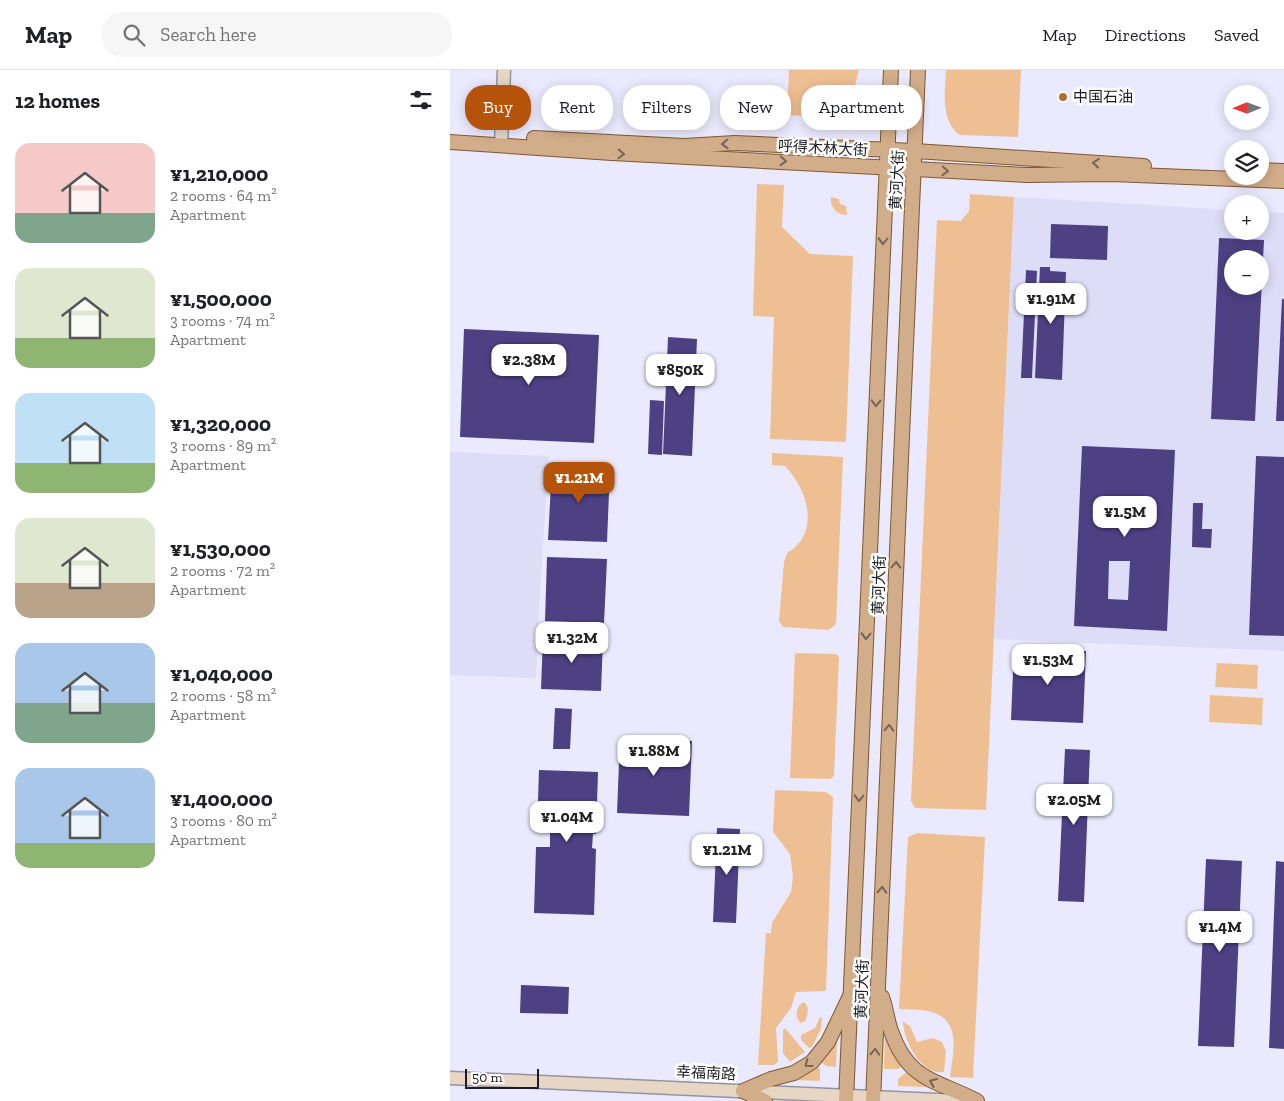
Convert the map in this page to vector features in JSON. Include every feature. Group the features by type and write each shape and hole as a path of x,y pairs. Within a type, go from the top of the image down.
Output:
{"main road":[{"path":"501,141 504,70"},
{"name":"黄河大街","path":"847,1099 890,70"},
{"name":"黄河大街","path":"873,1099 918,70"},
{"name":"呼得木林大街","path":"450,134 612,153 1050,176 1112,174 1284,181"},
{"name":"呼得木林大街","path":"450,142 501,141 684,146 735,143 914,151 1151,167 1224,170"},
{"path":"1269,170 1284,171"},
{"path":"878,986 890,1030 906,1063 932,1082 950,1087 977,1101"},
{"path":"744,1091 771,1079 794,1073 812,1062 828,1042 851,994"},
{"name":"幸福南路","path":"450,1078 744,1091 847,1099 960,1101"},
{"path":"744,1091 765,1101"}],"shaded area":[{"path":"789,70 859,70 855,85 801,85 801,116 791,115 791,85 788,85"},
{"path":"946,70 1021,70 1018,137 960,135 949,122 945,105"},
{"path":"757,184 784,185 782,227 810,254 853,256 846,442 770,439 774,317 753,316"},
{"path":"970,194 1014,197 986,810 915,808 911,801 937,220 961,221 969,211"},
{"path":"831,197 839,199 840,204 846,206 847,215 840,214 834,210"},
{"path":"1014,197 1224,210 1224,240 1269,240 1269,212 1284,213 1284,651 994,639"},
{"path":"450,452 549,456 536,678 450,675"},
{"path":"772,453 843,457 836,624 829,630 783,627 779,621 784,562 787,553 798,545 804,534 807,523 807,511 800,487 785,466 772,465"},
{"path":"795,653 836,654 839,657 834,776 830,779 790,778"},
{"path":"1217,663 1258,665 1257,689 1215,687"},
{"path":"1210,695 1263,698 1262,725 1209,722"},
{"path":"775,790 826,792 833,797 826,991 796,992 791,1008 776,1028 778,1062 774,1065 758,1065 766,933 771,933 772,923 791,892 793,877 790,854 773,832"},
{"path":"917,833 985,837 973,1078 950,1077 953,1058 953,1038 947,1022 941,1016 919,1010 899,1009 908,837"},
{"path":"804,1002 808,1009 808,1014 805,1021 801,1023 797,1018 797,1012 799,1006"},
{"path":"820,1017 822,1018 821,1029 812,1047 809,1048 801,1040 801,1035 815,1028"},
{"path":"903,1022 910,1026 917,1042 933,1038 942,1042 946,1051 944,1072 928,1069 915,1056 904,1030"},
{"path":"785,1028 805,1052 790,1062 783,1053 783,1030"},
{"path":"885,1033 904,1065 898,1069 884,1069"},
{"path":"837,1038 836,1067 826,1066 820,1061"},
{"path":"815,1065 820,1069 820,1081 792,1080"},
{"path":"909,1070 927,1085 926,1087 898,1086 898,1079"}],"building":[{"path":"1051,224 1108,226 1107,260 1050,258"},
{"path":"1219,238 1224,238 1224,240 1264,240 1264,250 1224,250 1224,295 1261,295 1255,421 1211,419"},
{"path":"1040,267 1050,267 1050,271 1066,272 1062,380 1035,378"},
{"path":"1026,270 1037,271 1032,378 1021,378"},
{"path":"1282,299 1284,299 1284,421 1276,421"},
{"path":"464,329 599,335 594,443 460,437"},
{"path":"668,337 697,339 692,456 663,454"},
{"path":"650,400 664,401 662,455 648,454"},
{"path":"1082,446 1175,450 1167,631 1074,626","holes":["1109,561 1130,561 1128,600 1108,599"]},
{"path":"1256,456 1284,457 1284,636 1249,635"},
{"path":"552,466 610,468 607,542 548,540"},
{"path":"1193,503 1203,503 1202,529 1212,529 1211,548 1192,547"},
{"path":"547,557 607,559 604,623 545,621"},
{"path":"543,637 603,640 601,691 541,689"},
{"path":"1014,648 1086,651 1083,723 1011,720"},
{"path":"555,708 572,709 570,749 553,749"},
{"path":"620,738 692,741 689,816 617,813"},
{"path":"1065,749 1090,750 1084,902 1058,901"},
{"path":"539,770 598,772 596,834 593,834 592,848 596,849 594,915 534,913 536,847 550,847 550,833 537,832"},
{"path":"717,828 740,829 736,923 713,922"},
{"path":"1206,859 1242,861 1234,1047 1198,1046"},
{"path":"1276,861 1284,862 1284,1049 1269,1048"},
{"path":"521,985 569,987 568,1014 520,1013"}],"place":[{"name":"中国石油","path":"1063,97"}]}
